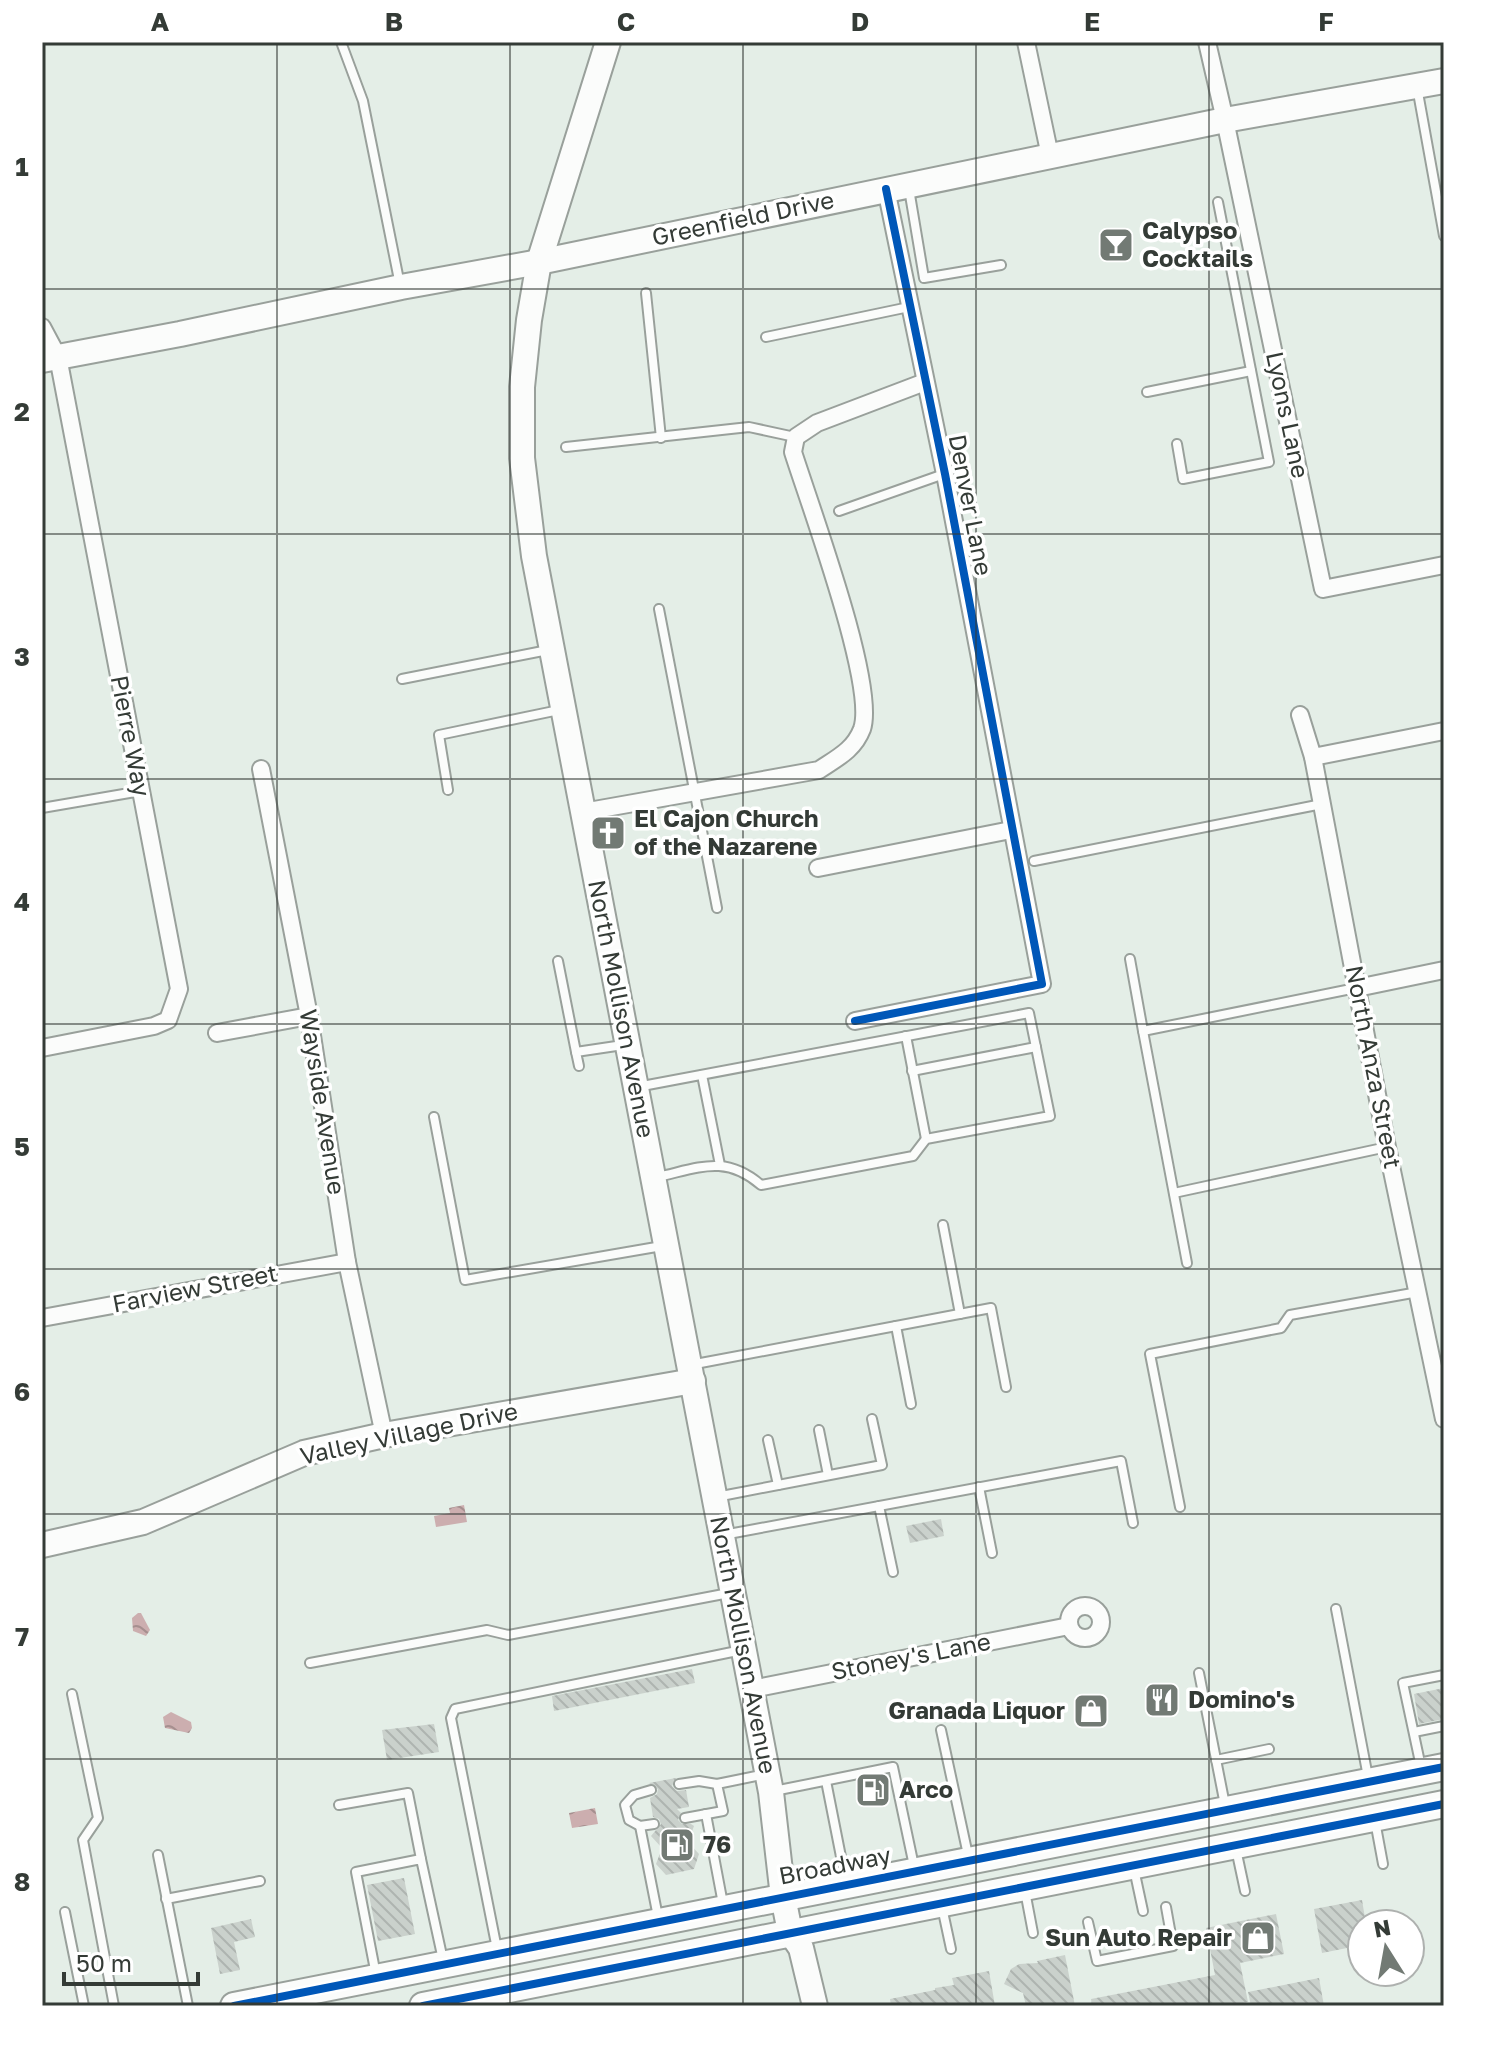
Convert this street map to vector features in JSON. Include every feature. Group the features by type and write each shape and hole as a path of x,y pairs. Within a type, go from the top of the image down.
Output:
{"main road":[{"name":"North Mollison Avenue","path":"608,42 539,262 522,387 522,458 534,556 770,1783 783,1897 790,1932 801,1948 815,2006"},
{"name":"Greenfield Drive","path":"50,358 539,262 1225,120 1444,81"},
{"name":"Valley Village Drive","path":"42,1545 143,1522 304,1453 691,1373"},
{"name":"Broadway","path":"234,2006 1433,1769"},
{"path":"423,2006 1444,1804"},
{"name":"North Mollison Avenue","path":"790,1932 785,1950 799,2006"}],"street":[{"path":"1026,42 1050,156"},
{"path":"1207,42 1225,120"},
{"name":"Lyons Lane","path":"1225,120 1323,589 1444,565"},
{"name":"Denver Lane","path":"855,1021 1042,984 945,474 909,307 897,187"},
{"name":"Pierre Way","path":"42,327 141,791 179,989 168,1020 154,1026 42,1048"},
{"path":"583,812 819,770 850,750 863,727 863,703 854,647 793,452 796,437 817,423 925,382"},
{"name":"North Anza Street","path":"1300,715 1313,757 1387,1147 1443,1409"},
{"path":"1313,757 1444,731"},
{"name":"Wayside Avenue","path":"261,769 309,1016 347,1262 384,1435"},
{"path":"818,868 1011,830"},
{"path":"1357,988 1444,970"},
{"path":"217,1033 309,1016"},
{"name":"Farview Street","path":"42,1318 347,1262"},
{"name":"Stoney's Lane","path":"752,1689 1069,1626"}],"lane":[{"path":"341,42 363,101 401,287"},
{"path":"1417,86 1444,236"},
{"path":"897,187 924,278 1001,265"},
{"path":"1177,444 1183,479 1269,462 1218,202"},
{"path":"646,293 661,438"},
{"path":"766,337 909,307"},
{"path":"1147,392 1251,371"},
{"path":"566,447 749,427 796,437"},
{"path":"839,511 945,474"},
{"path":"659,609 717,908"},
{"path":"402,679 553,649"},
{"path":"448,790 439,735 564,709"},
{"path":"42,808 141,791"},
{"path":"1034,861 1322,804"},
{"path":"1130,959 1187,1263"},
{"path":"558,961 579,1066"},
{"path":"1143,1031 1357,988"},
{"path":"636,1088 1029,1013 1050,1116 926,1139 913,1156 761,1185 744,1171 720,1165 654,1177"},
{"path":"906,1036 926,1139"},
{"path":"576,1052 628,1044"},
{"path":"912,1071 1036,1047"},
{"path":"702,1075 720,1165"},
{"path":"434,1117 465,1280 667,1245"},
{"path":"1174,1193 1387,1147"},
{"path":"943,1225 960,1314"},
{"path":"1180,1507 1150,1354 1281,1328 1290,1315 1418,1292"},
{"path":"691,1373 896,1326 991,1308 1006,1387"},
{"path":"896,1326 911,1404"},
{"path":"715,1497 882,1465 872,1419"},
{"path":"819,1430 828,1475"},
{"path":"768,1440 778,1485"},
{"path":"723,1535 1121,1461 1133,1523"},
{"path":"979,1487 992,1553"},
{"path":"879,1506 893,1572"},
{"path":"310,1663 487,1630 508,1635 734,1593"},
{"path":"1336,1609 1369,1782"},
{"path":"498,1953 451,1718 455,1709 745,1649"},
{"path":"1199,1673 1226,1809"},
{"path":"1433,1769 1414,1732 1403,1683 1444,1675"},
{"path":"72,1694 98,1818 83,1840 114,2006"},
{"path":"1414,1732 1444,1726"},
{"path":"941,1730 969,1860"},
{"path":"1216,1760 1269,1749"},
{"path":"679,1784 699,1781 717,1784 826,1781 893,1767 915,1871"},
{"path":"826,1781 846,1884"},
{"path":"685,1818 723,1811 717,1784"},
{"path":"651,1790 634,1795 625,1805 629,1820 640,1826 654,1824"},
{"path":"339,1805 408,1793 444,1964"},
{"path":"706,1814 724,1908"},
{"path":"1374,1818 1383,1864"},
{"path":"640,1826 659,1921"},
{"path":"1235,1845 1245,1891"},
{"path":"158,1855 188,2006"},
{"path":"376,1978 356,1872 421,1859"},
{"path":"1133,1865 1143,1911"},
{"path":"166,1899 260,1881"},
{"path":"1024,1886 1033,1933"},
{"path":"941,1902 951,1949"},
{"path":"1088,1922 1097,1961 1173,1946 1166,1907"},
{"path":"65,1912 84,2006"}],"water":[{"path":"464,1505 467,1522 436,1527 434,1516 450,1513 449,1508"},
{"path":"141,1613 150,1630 146,1636 133,1631 132,1618"},
{"path":"171,1712 191,1722 189,1733 165,1728 163,1717"},
{"path":"595,1808 598,1824 572,1828 569,1813"}],"building":[{"path":"941,1519 944,1536 910,1543 906,1526"},
{"path":"692,1669 695,1683 554,1711 552,1696"},
{"path":"1444,1688 1444,1719 1419,1724 1414,1694"},
{"path":"434,1724 439,1752 387,1760 382,1730"},
{"path":"676,1778 672,1786 677,1791 686,1790 689,1807 677,1809 681,1813 678,1820 694,1826 688,1842 699,1854 694,1869 666,1875 656,1864 662,1848 651,1836 661,1824 659,1819 653,1817 650,1798 657,1794 658,1789 649,1783"},
{"path":"404,1878 415,1934 378,1941 367,1885"},
{"path":"1362,1900 1363,1908 1346,1908 1346,1948 1322,1953 1314,1909"},
{"path":"1276,1914 1284,1954 1240,1963 1248,2002 1229,2006 1092,2006 1091,1999 1215,1975 1206,1928"},
{"path":"251,1919 255,1937 234,1942 240,1970 220,1974 211,1928"},
{"path":"1065,1955 1075,2006 1026,2006 1023,1993 1004,1984 1011,1969 1019,1964 1038,1963"},
{"path":"989,1971 995,2006 891,2006 890,1999 954,1985 952,1978"},
{"path":"1319,1978 1324,2006 1251,2006 1248,1992"}],"cycle path":[{"path":"855,1021 1042,984 945,474 886,189"},
{"path":"234,2006 1444,1767"},
{"path":"423,2006 1444,1804"}],"place":[{"name":"Calypso Cocktails","path":"1116,245"},
{"name":"El Cajon Church of the Nazarene","path":"608,833"},
{"name":"Domino's","path":"1162,1700"},
{"name":"Granada Liquor","path":"1091,1711"},
{"name":"Arco","path":"873,1790"},
{"name":"76","path":"677,1845"},
{"name":"Sun Auto Repair","path":"1258,1938"}]}
